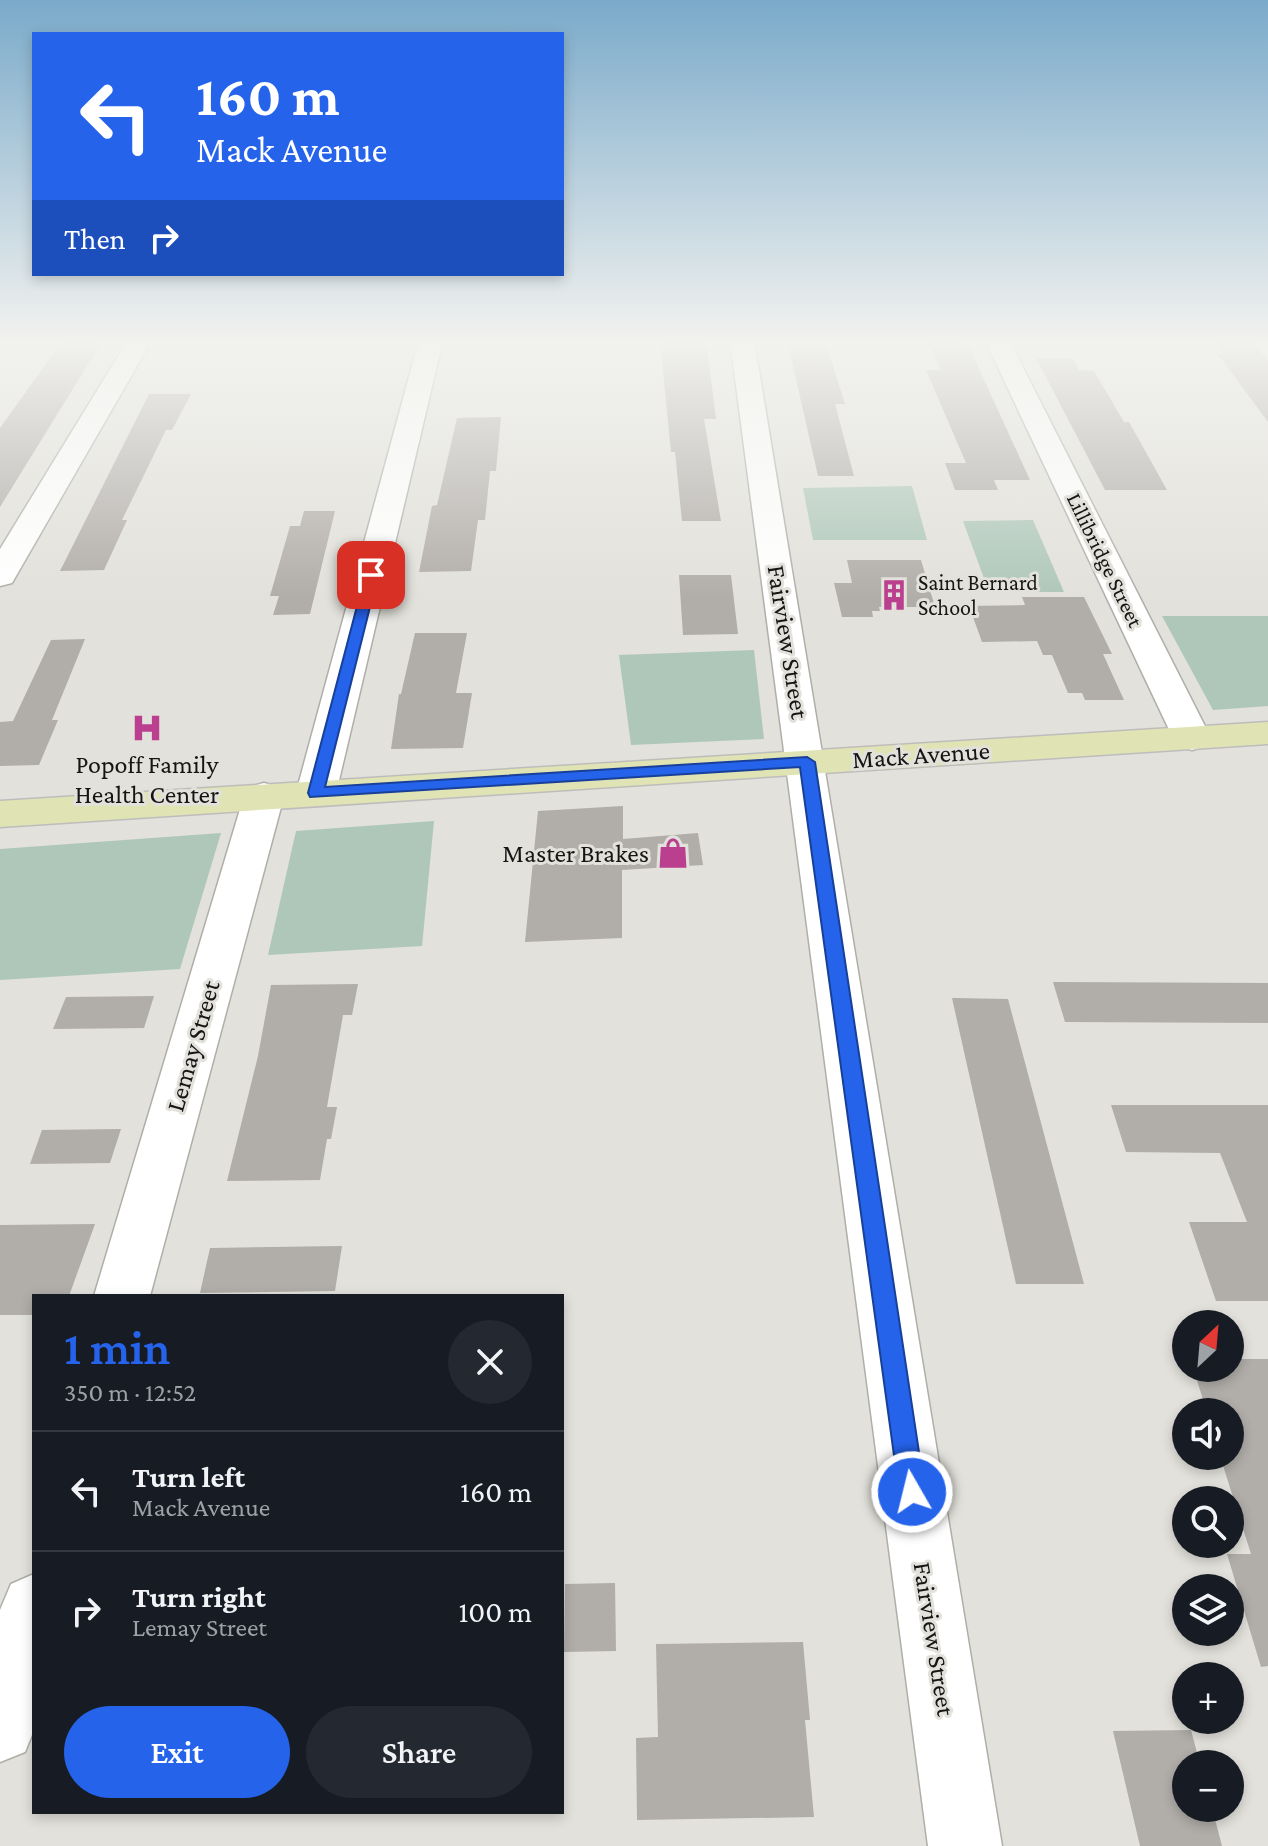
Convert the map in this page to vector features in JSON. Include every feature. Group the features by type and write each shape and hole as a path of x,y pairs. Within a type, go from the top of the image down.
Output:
{"main road":[{"name":"Mack Avenue","path":"0,814 1268,733"}],"street":[{"path":"0,576 89,426"},
{"path":"316,793 409,426"},
{"name":"Fairview Street","path":"755,426 965,1846"},
{"name":"Lillibridge Street","path":"1039,426 1192,738"},
{"name":"Lemay Street","path":"123,1294 264,796"},
{"path":"0,1727 32,1614"}],"green space":[{"path":"912,486 927,540 813,540 803,488"},
{"path":"1033,520 1064,592 989,592 963,521"},
{"path":"1162,616 1268,616 1268,706 1213,710"},
{"path":"754,650 764,739 631,745 619,655"},
{"path":"434,821 422,946 268,955 296,831"},
{"path":"221,833 180,969 0,980 0,849"}],"building":[{"path":"50,426 0,507 0,428"},
{"path":"133,426 174,426 172,430 166,430 122,520 127,520 104,570 60,571"},
{"path":"455,426 500,426 496,471 490,471 485,520 478,520 471,571 419,572 432,506 437,505"},
{"path":"668,426 705,426 721,521 682,521 675,452 671,452"},
{"path":"807,426 841,426 854,476 818,476"},
{"path":"950,426 1005,426 1030,480 994,480 998,490 955,490 945,463 966,463"},
{"path":"1072,426 1131,426 1167,490 1105,490"},
{"path":"304,511 335,511 310,614 273,615 279,596 270,596 290,526 300,526"},
{"name":"Saint Bernard School","path":"847,560 921,560 935,607 879,607 880,611 872,611 873,617 842,617 834,583 852,583"},
{"path":"679,575 731,575 738,634 683,635"},
{"path":"1022,597 1084,597 1112,654 1103,654 1124,700 1085,700 1082,693 1068,693 1052,655 1043,655 1037,641 982,642 969,606 1025,605"},
{"path":"415,633 467,633 456,693 472,693 463,748 391,749 399,694"},
{"path":"85,639 52,720 58,720 39,765 0,766 0,722 13,721 51,640"},
{"path":"623,806 623,839 698,833 703,865 622,870 622,938 525,942 538,811"},
{"path":"1053,982 1268,983 1268,1023 1065,1022"},
{"path":"358,984 352,1015 343,1015 327,1107 337,1107 331,1139 327,1139 320,1180 227,1181 258,1056 271,985"},
{"path":"154,996 144,1028 53,1029 66,997"},
{"path":"952,998 1008,999 1084,1284 1016,1284"},
{"path":"1111,1105 1268,1105 1268,1301 1216,1301 1189,1222 1247,1222 1220,1153 1126,1152"},
{"path":"121,1129 110,1163 30,1164 42,1130"},
{"path":"95,1224 70,1294 32,1294 32,1315 0,1315 0,1225"},
{"path":"342,1246 335,1291 200,1293 210,1248"},
{"path":"1244,1359 1268,1359 1268,1666 1261,1667 1244,1610 1244,1574 1233,1574 1228,1558 1244,1558 1244,1554 1251,1554 1244,1532 1244,1486 1229,1486 1224,1470 1244,1470 1244,1398 1203,1398 1197,1382 1244,1382"},
{"path":"615,1583 616,1651 564,1652 565,1584"},
{"path":"803,1642 810,1720 805,1720 814,1817 637,1820 636,1738 658,1737 656,1644"},
{"path":"1172,1730 1172,1734 1192,1734 1196,1750 1172,1750 1172,1822 1216,1822 1222,1846 1140,1846 1113,1731"}],"place":[{"name":"Saint Bernard School","path":"894,595"},
{"name":"Popoff Family Health Center","path":"147,728"},
{"name":"Master Brakes","path":"673,853"}],"route":[{"path":"371,575 316,793 807,762 912,1492"}]}
